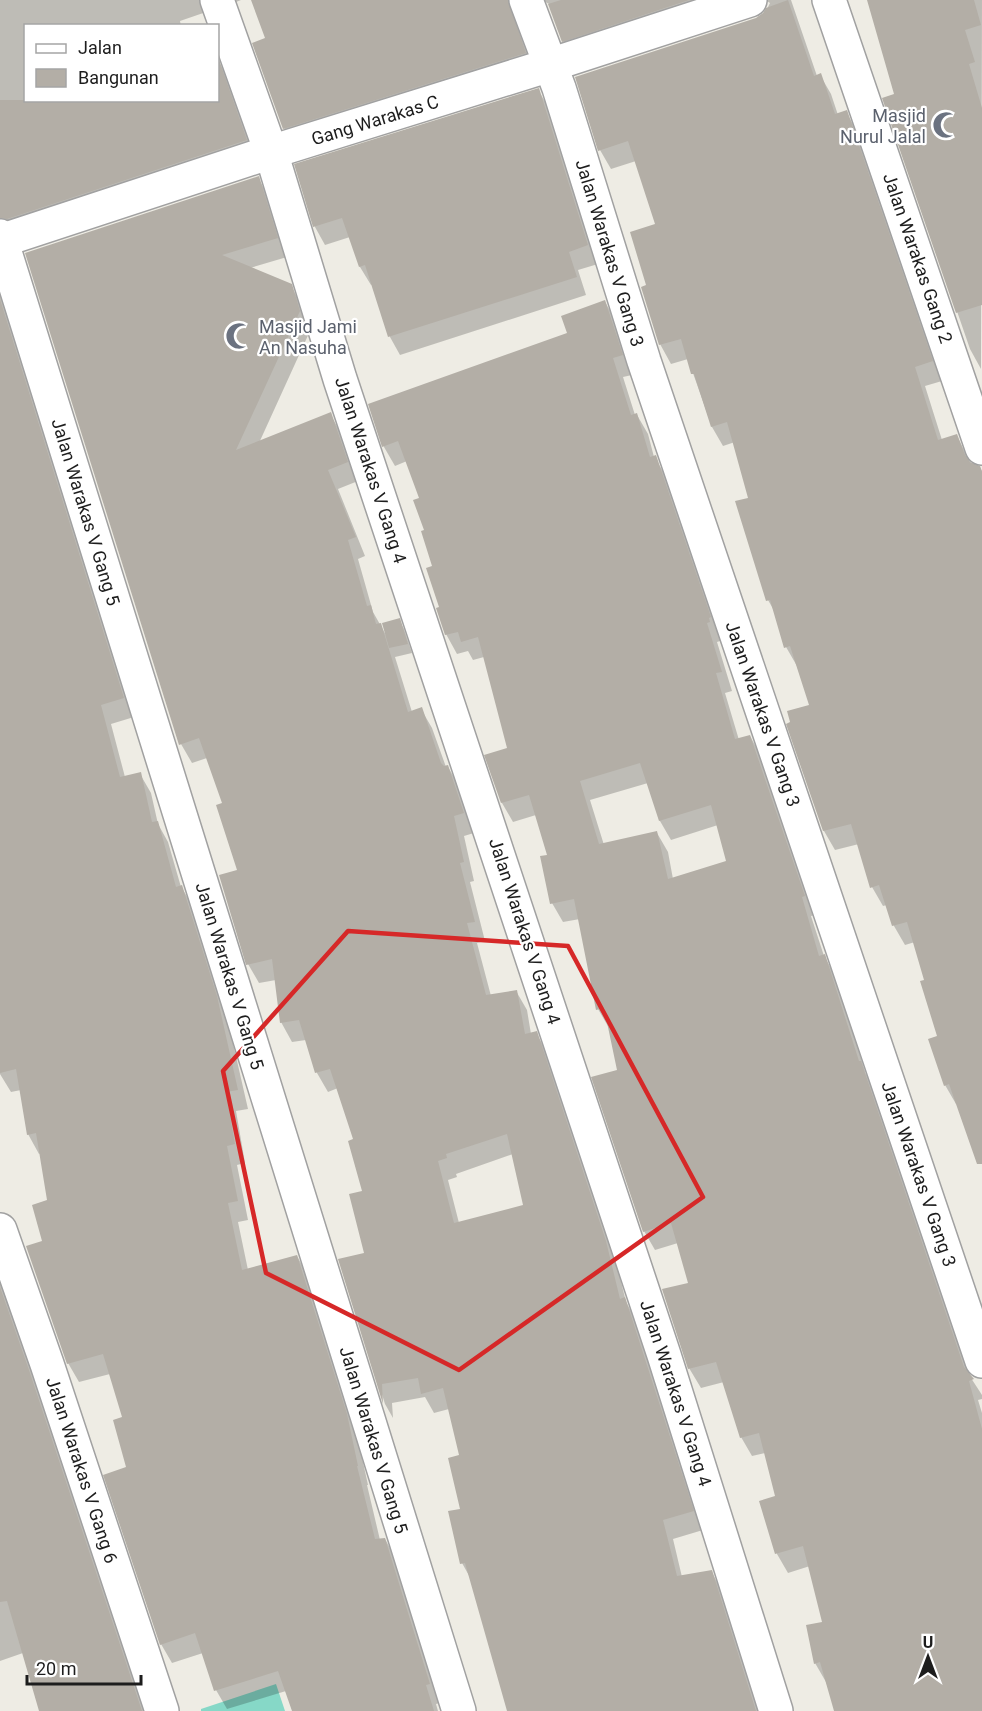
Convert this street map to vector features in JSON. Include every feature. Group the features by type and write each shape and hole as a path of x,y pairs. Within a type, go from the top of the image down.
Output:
{"street":[{"name":"Jalan Warakas V Gang 4","path":"218,0 271,152 340,379 664,1355 776,1711"},
{"name":"Jalan Warakas V Gang 3","path":"526,0 550,65 644,361 982,1361"},
{"name":"Gang Warakas C","path":"0,239 750,0"},
{"name":"Jalan Warakas Gang 2","path":"829,0 982,448"},
{"name":"Jalan Warakas V Gang 5","path":"0,239 459,1711"},
{"name":"Jalan Warakas V Gang 6","path":"0,1230 162,1711"}],"highlighted area":[{"path":"348,931 568,946 703,1197 459,1370 266,1273 223,1071"}],"shaded area":[{"path":"276,1684 285,1711 201,1711 201,1709"}],"building":[{"path":"251,0 508,0 526,53 283,129 252,43 265,38"},
{"path":"561,0 689,0 562,42 548,4"},
{"path":"788,0 814,76 821,73 835,114 847,110 933,361 915,367 938,440 957,434 965,455 970,462 980,466 982,472 982,1164 977,1164 949,1084 944,1086 928,1039 937,1036 920,981 924,980 907,922 892,926 879,885 870,888 851,824 823,831 786,724 790,722 787,711 809,705 790,646 784,648 770,600 766,601 735,501 748,498 727,422 711,427 694,374 691,374 681,339 659,345 641,287 646,285 630,232 655,224 628,141 598,151 575,77 756,18 766,8"},
{"path":"867,0 974,0 981,25 965,30 975,62 969,64 982,108 982,305 956,313 882,98 894,94"},
{"path":"219,60 247,140 7,219 0,218 0,100 219,102"},
{"path":"539,88 588,245 569,252 577,277 388,337 365,265 359,267 342,218 313,227 294,164"},
{"path":"259,176 278,238 222,255 292,284 300,311 236,450 331,412 348,462 328,470 356,537 348,540 367,606 371,605 376,624 381,623 408,712 422,707 441,763 444,766 448,765 464,813 454,816 464,862 460,863 475,922 467,923 486,995 517,990 525,1034 537,1031 606,1241 620,1299 625,1297 694,1511 663,1520 677,1576 712,1570 756,1711 507,1711 465,1563 460,1564 448,1511 460,1509 448,1458 459,1455 443,1388 421,1394 418,1378 382,1384 383,1404 338,1259 364,1253 349,1194 362,1191 348,1141 353,1139 330,1069 315,1073 299,1020 280,1023 272,959 246,965 219,875 237,870 216,805 222,803 199,738 179,745 25,253","holes":["507,1134 523,1205 454,1223 438,1161 447,1158 446,1154"]},
{"path":"0,299 124,698 101,705 120,777 141,772 152,822 158,821 176,887 182,885 217,996 238,1090 226,1092 235,1144 227,1146 238,1201 228,1203 242,1270 297,1255 347,1414 375,1539 385,1538 430,1684 426,1685 434,1711 292,1711 278,1671 214,1691 195,1633 160,1645 103,1475 126,1467 113,1420 122,1417 103,1354 67,1364 26,1246 42,1241 32,1205 47,1200 36,1133 27,1135 16,1069 0,1073"},
{"path":"605,300 623,355 613,358 631,415 637,413 650,457 656,455 711,617 710,622 707,623 722,672 716,673 735,739 750,735 805,896 802,897 819,956 825,954 859,1061 861,1061 964,1367 974,1379 969,1381 982,1429 982,1711 834,1711 820,1662 814,1664 806,1625 822,1622 803,1546 775,1554 759,1501 775,1496 759,1433 740,1438 716,1362 688,1369 662,1289 688,1283 671,1223 643,1232 591,1077 617,1070 604,1008 596,1010 574,899 550,904 540,856 547,855 529,795 501,803 484,755 507,748 478,637 461,642 458,632 445,635 436,608 439,607 426,568 432,566 421,531 424,530 413,500 419,498 398,441 382,447 368,404 567,333 561,316","holes":["640,763 659,821 711,805 726,861 668,879 657,831 599,844 580,781"]},
{"path":"400,618 408,644 389,648 382,623"},
{"path":"0,1287 142,1711 39,1711 7,1601 0,1602"}],"place":[{"name":"Masjid Nurul Jalal","path":"946,125"},
{"name":"Masjid Jami An Nasuha","path":"239,336"}]}
